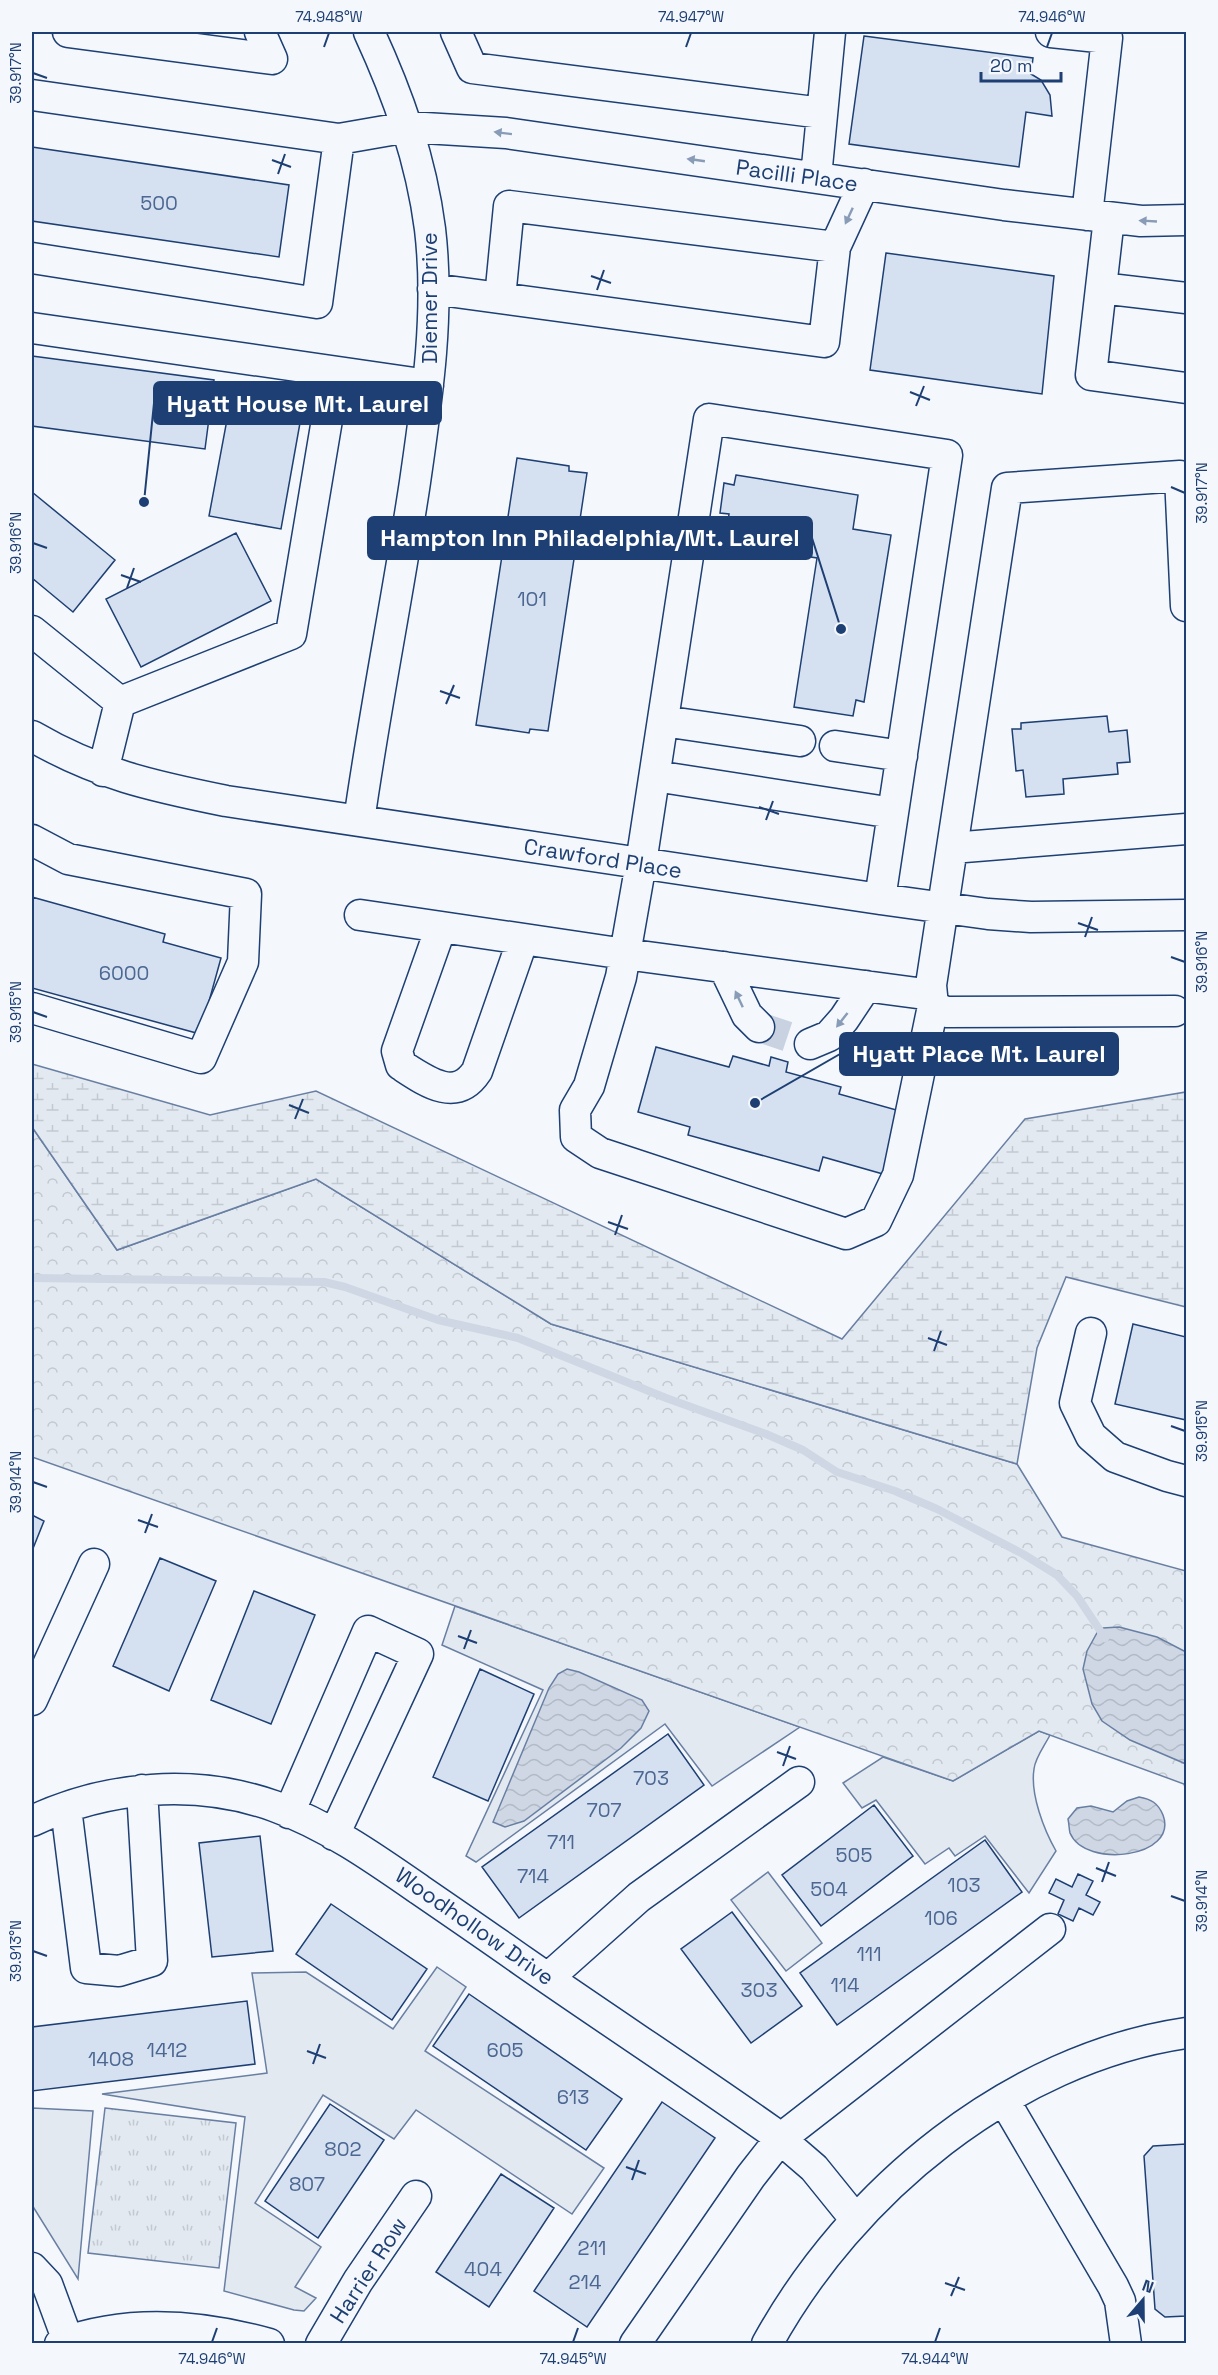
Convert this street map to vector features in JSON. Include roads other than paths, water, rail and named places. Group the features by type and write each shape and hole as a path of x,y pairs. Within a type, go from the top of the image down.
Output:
{"street":[{"path":"68,32 272,59 260,32"},
{"name":"Diemer Drive","path":"359,821 407,535 428,385 433,289 430,230 423,188 408,127 385,66 369,32"},
{"path":"456,32 471,68 822,113"},
{"path":"816,177 830,32"},
{"path":"1051,32 1107,38 1098,216 1101,288 1091,375 1186,388"},
{"name":"Pacilli Place","path":"32,95 339,139 408,127 506,133 743,169 1098,216 1168,222 1186,220"},
{"path":"32,258 317,303 339,139"},
{"path":"433,289 824,342 835,247 864,184"},
{"path":"500,298 509,206 835,247"},
{"path":"1101,288 1186,298"},
{"path":"32,328 428,385"},
{"path":"120,702 291,634 335,372"},
{"path":"880,899 947,455 709,419 641,864 621,977 589,1086 575,1110 576,1137 600,1153 846,1234 876,1221 898,1175 932,1000 931,985 1007,488 1180,476 1186,606"},
{"path":"32,632 120,702"},
{"path":"103,771 120,702"},
{"path":"663,721 800,741"},
{"name":"Crawford Place","path":"32,736 64,755 103,771 143,784 226,801 943,908 1031,917 1186,915"},
{"path":"835,746 902,756"},
{"path":"654,776 893,813"},
{"path":"952,848 1186,829"},
{"path":"32,840 68,859 246,894 243,962 201,1058 32,1008"},
{"path":"360,915 866,986 932,1000 946,1012 1175,1011"},
{"path":"441,927 397,1051 401,1065 420,1078 450,1089 463,1087 470,1082 477,1071 523,939"},
{"path":"724,967 747,1015 759,1027"},
{"path":"810,1044 829,1036 844,1019 866,986"},
{"path":"1091,1333 1075,1403 1091,1436 1115,1457 1186,1481"},
{"path":"32,1700 94,1564"},
{"path":"289,1813 368,1631 418,1654 334,1835"},
{"path":"548,1978 639,1897 800,1782"},
{"path":"42,1812 86,1968 119,1971 152,1961 142,1790"},
{"name":"Woodhollow Drive","path":"42,1812 107,1794 142,1790 210,1791 243,1797 289,1813 334,1835 391,1868 780,2139 814,2168 856,2220"},
{"path":"635,2343 751,2176 780,2139 1050,1929"},
{"path":"766,2343 801,2288 836,2242 873,2200 915,2163 958,2130 1004,2100 1099,2054 1124,2045 1186,2033"},
{"path":"1004,2100 1113,2286 1123,2316 1126,2343"},
{"name":"Harrier Row","path":"321,2343 358,2281 416,2196"},
{"path":"32,2268 47,2284 64,2342 115,2330 157,2327 199,2329 269,2343"}],"water":[{"path":"1119,1627 1157,1637 1186,1652 1186,1764 1130,1740 1102,1721 1092,1704 1083,1669 1087,1651 1098,1631 1103,1628"},
{"path":"567,1669 579,1672 642,1700 649,1711 641,1728 621,1748 524,1821 505,1827 493,1822 549,1688 558,1674"},
{"path":"1139,1797 1154,1802 1163,1815 1164,1830 1157,1841 1145,1849 1128,1854 1093,1851 1079,1844 1070,1833 1068,1819 1077,1808 1091,1806 1113,1812 1127,1801"}],"waterway":[{"path":"32,1278 324,1282 345,1287 438,1320 518,1338 666,1398 766,1434 803,1450 837,1472 895,1491 937,1509 1023,1554 1057,1575 1077,1596 1105,1638"}],"tunnel":[{"path":"759,1027 810,1044"}],"place":[{"name":"Hyatt House Mt. Laurel","path":"144,502"},
{"name":"Hampton Inn Philadelphia/Mt. Laurel","path":"841,629"},
{"name":"Hyatt Place Mt. Laurel","path":"755,1103"}]}
